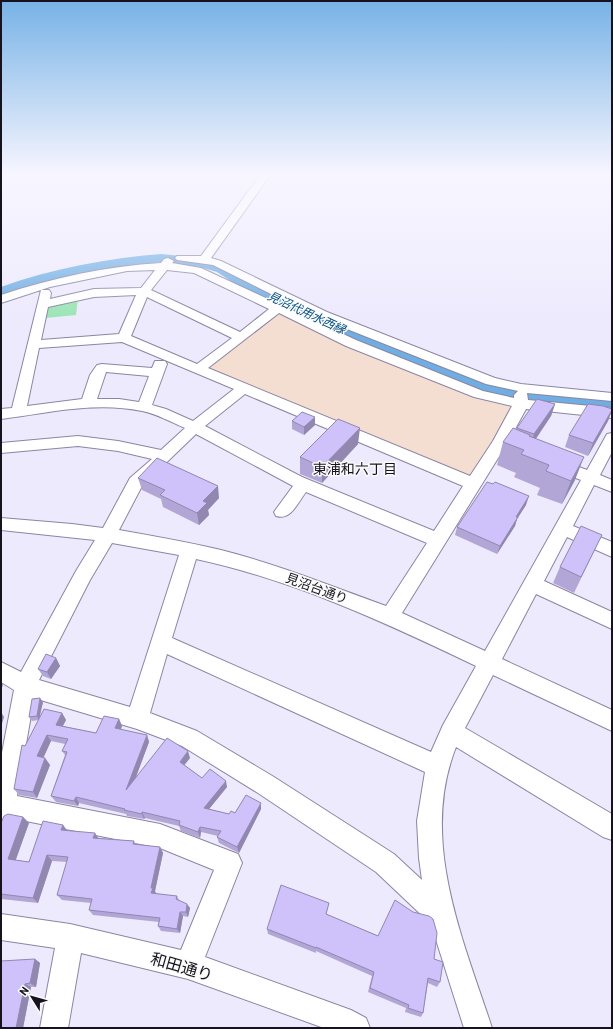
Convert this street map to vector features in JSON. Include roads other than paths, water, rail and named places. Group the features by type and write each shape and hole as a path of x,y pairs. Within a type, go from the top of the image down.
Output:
{"street":[{"path":"204,260 231,222"},
{"path":"1,299 44,279 168,261 204,260 218,263 324,315 395,345 491,381 521,397 612,413"},
{"path":"124,338 144,291 168,261"},
{"path":"168,261 197,270 351,343 479,394 521,397 612,397"},
{"path":"18,412 43,304 44,279"},
{"path":"1,288 22,280"},
{"path":"43,304 94,293 144,291 241,337"},
{"path":"199,370 277,309"},
{"path":"34,344 124,338 473,484"},
{"path":"144,406 164,354"},
{"path":"88,403 97,375 102,368 156,374"},
{"path":"188,965 229,863 160,836 2,809 25,686 83,576 136,482 195,427 244,388"},
{"path":"390,616 473,484 507,444 521,397"},
{"path":"1,414 88,403 119,403 144,406 195,427 232,448 303,484 438,540"},
{"path":"478,1028 442,916 431,858 430,820 437,766 451,732 612,438"},
{"path":"1,448 78,442 118,446 164,456"},
{"path":"562,466 612,486"},
{"path":"282,512 303,484"},
{"name":"見沼台通り","path":"2,528 108,534 220,557 289,578 390,616 612,721"},
{"path":"562,528 612,550"},
{"path":"137,719 190,550"},
{"path":"533,584 612,621"},
{"path":"161,642 437,766"},
{"path":"1,671 25,686 137,719 189,738 266,785 385,863 442,916"},
{"path":"451,732 612,828"},
{"name":"和田通り","path":"1,928 70,937 188,965 341,1020 356,1028"},
{"path":"54,1028 70,937"}],"waterway":[{"name":"見沼代用水西縁","path":"1,292 37,279 137,260 161,258 201,263 222,269 246,284 313,318 496,390 510,393 612,404"}],"district":[{"name":"東浦和六丁目","path":"355,468"}]}
